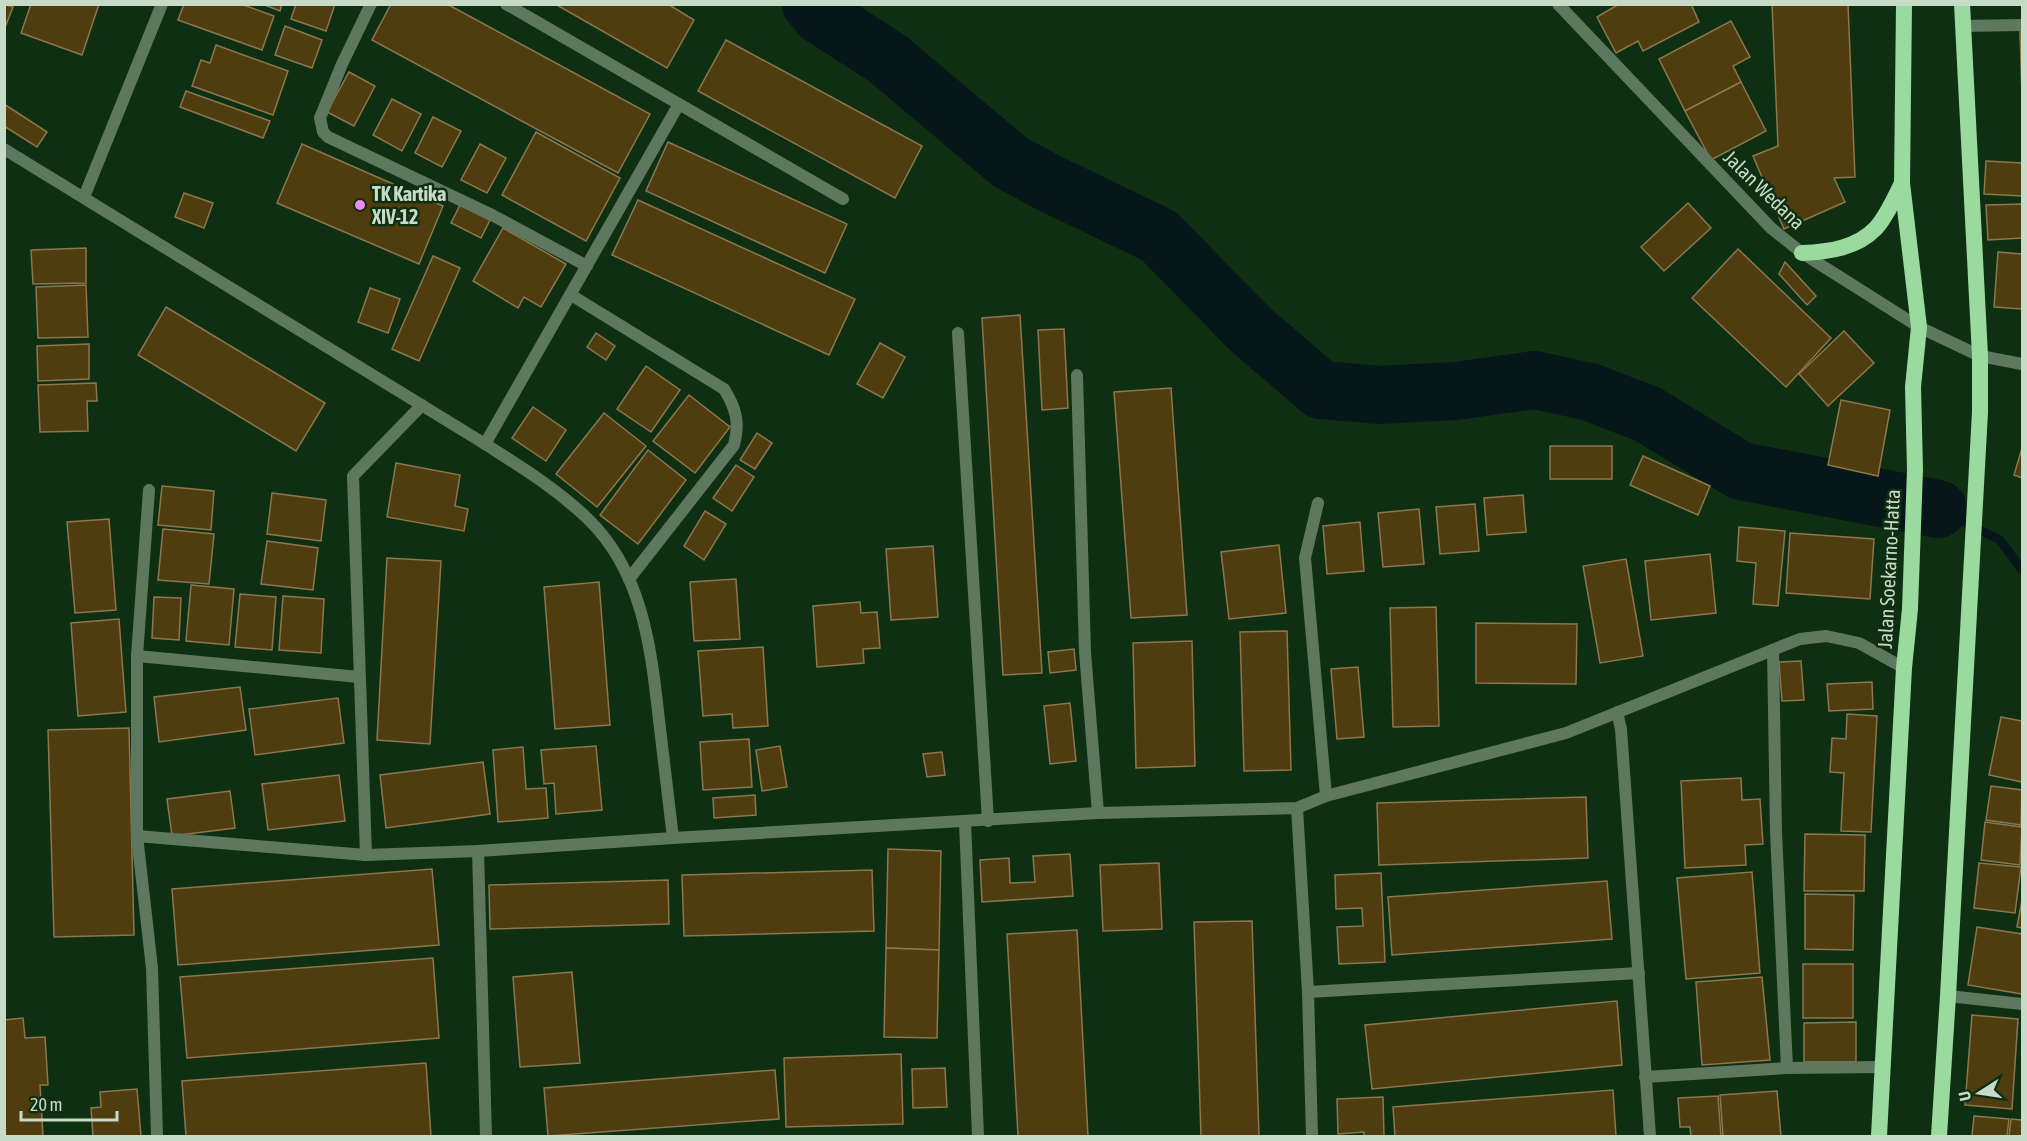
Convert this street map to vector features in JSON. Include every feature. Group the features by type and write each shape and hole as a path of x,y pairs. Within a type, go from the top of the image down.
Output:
{"highway":[{"name":"Jalan Soekarno-Hatta","path":"1880,1137 1904,668 1910,609 1915,470 1913,387 1919,327 1902,183 1904,4"},
{"path":"1939,1137 1980,412 1980,356 1962,4"},
{"path":"1802,253 1833,251 1852,244 1876,228 1902,183"}],"street":[{"path":"84,197 162,4"},
{"path":"370,4 320,118 323,132 328,137 492,215 587,266"},
{"path":"506,4 843,199"},
{"name":"Jalan Wedana","path":"1558,4 1771,228 1802,253 1919,327 1980,356 2022,364"},
{"path":"1962,26 2022,25"},
{"path":"485,444 679,104"},
{"path":"4,148 485,444 550,486 589,520 613,549 640,605 652,653 673,838"},
{"path":"571,295 724,389 734,404 737,418 734,445 629,579"},
{"path":"958,333 988,821"},
{"path":"1077,375 1085,652 1098,813"},
{"path":"366,855 353,476 422,405"},
{"path":"149,490 137,656 137,836 152,968 157,1137"},
{"path":"1318,503 1305,558 1326,795"},
{"path":"137,836 366,855 478,851 1098,813 1297,808 1326,795 1566,733 1800,639 1826,636 1859,643 1904,668"},
{"path":"1773,650 1776,832 1787,1068"},
{"path":"137,656 359,677"},
{"path":"1617,712 1650,1137"},
{"path":"1297,808 1308,992 1312,1137"},
{"path":"965,822 978,1137"},
{"path":"478,851 486,1137"},
{"path":"1308,992 1639,973"},
{"path":"1948,996 2022,1004"},
{"path":"1645,1077 1787,1068 1882,1067"}],"building":[{"path":"4,4 13,7 4,30"},
{"path":"31,4 99,4 82,55 21,33"},
{"path":"184,4 241,4 274,16 262,50 178,20"},
{"path":"262,4 282,4 280,11"},
{"path":"296,4 335,4 326,31 291,19"},
{"path":"391,4 447,4 650,114 618,173 372,40"},
{"path":"555,4 668,4 694,20 667,68"},
{"path":"1619,4 1691,4 1699,22 1643,51 1638,41 1616,53 1597,17"},
{"path":"1772,4 1848,4 1855,177 1834,178 1845,202 1784,229 1753,156 1778,146"},
{"path":"1731,21 1750,57 1733,66 1741,82 1685,111 1659,59"},
{"path":"285,26 322,40 312,68 275,55"},
{"path":"2020,32 2022,32 2022,96"},
{"path":"726,40 922,146 895,198 698,91"},
{"path":"216,45 288,71 273,115 192,86 201,60 210,63"},
{"path":"349,72 375,86 354,126 327,112"},
{"path":"1741,82 1766,131 1711,160 1685,111"},
{"path":"186,91 270,121 263,138 180,107"},
{"path":"392,99 421,114 402,151 373,135"},
{"path":"4,104 47,132 37,147 4,126"},
{"path":"433,117 461,131 442,167 415,153"},
{"path":"536,132 620,178 586,241 502,195"},
{"path":"668,142 847,224 825,273 646,191"},
{"name":"TK Kartika XIV-12","path":"302,144 443,206 419,264 277,203"},
{"path":"480,144 506,158 487,193 461,180"},
{"path":"1986,161 2022,163 2022,196 1984,194"},
{"path":"184,193 213,203 204,228 175,217"},
{"path":"638,200 855,299 829,355 612,255"},
{"path":"1688,203 1711,228 1664,271 1641,247"},
{"path":"2022,204 2022,238 1988,240 1986,205"},
{"path":"460,205 490,220 481,238 451,223"},
{"path":"503,228 566,264 541,307 524,297 518,308 473,281"},
{"path":"86,248 86,283 33,284 31,250"},
{"path":"1738,249 1831,338 1786,387 1692,298"},
{"path":"1998,252 2022,254 2022,309 1994,307"},
{"path":"433,256 460,268 419,361 392,349"},
{"path":"1785,262 1816,296 1807,305 1779,274"},
{"path":"86,285 88,337 38,338 36,287"},
{"path":"370,288 400,299 388,333 358,322"},
{"path":"166,307 325,403 296,451 138,355"},
{"path":"1020,315 1042,673 1003,675 982,318"},
{"path":"1064,329 1068,408 1042,410 1038,330"},
{"path":"1844,331 1874,363 1828,406 1799,374"},
{"path":"596,333 615,346 606,360 587,347"},
{"path":"880,343 905,357 883,398 857,384"},
{"path":"89,344 89,379 38,381 37,346"},
{"path":"646,366 680,390 651,432 617,409"},
{"path":"96,383 97,401 87,401 88,431 40,432 38,385"},
{"path":"1171,388 1187,615 1131,618 1114,392"},
{"path":"689,395 730,427 695,473 653,441"},
{"path":"1841,400 1890,410 1878,476 1828,465"},
{"path":"533,407 566,430 546,461 512,438"},
{"path":"604,413 646,446 597,507 556,474"},
{"path":"757,433 772,443 755,469 740,460"},
{"path":"1550,446 1612,446 1612,479 1550,479"},
{"path":"2022,448 2022,478 2014,475"},
{"path":"648,450 686,480 638,544 600,515"},
{"path":"1643,456 1710,486 1698,515 1630,485"},
{"path":"396,463 460,475 455,506 468,509 464,531 387,517"},
{"path":"736,465 754,477 732,511 713,498"},
{"path":"162,486 214,491 211,530 158,525"},
{"path":"272,493 326,500 321,541 267,534"},
{"path":"1523,495 1526,532 1487,535 1484,498"},
{"path":"1475,504 1479,551 1440,554 1436,507"},
{"path":"1419,509 1424,564 1383,567 1378,513"},
{"path":"705,511 726,524 704,560 684,546"},
{"path":"109,519 116,610 75,613 67,522"},
{"path":"1360,522 1364,571 1327,574 1323,526"},
{"path":"1739,527 1785,531 1778,606 1753,604 1756,563 1737,561"},
{"path":"163,529 214,534 209,584 158,580"},
{"path":"1790,533 1874,539 1870,599 1786,593"},
{"path":"267,541 318,548 313,590 261,584"},
{"path":"1279,545 1286,613 1229,619 1221,552"},
{"path":"933,546 938,617 891,620 886,549"},
{"path":"1710,554 1716,613 1651,620 1645,561"},
{"path":"387,558 441,561 430,744 377,740"},
{"path":"1626,559 1643,656 1600,663 1583,566"},
{"path":"736,579 740,639 694,641 690,582"},
{"path":"599,582 610,725 555,729 544,587"},
{"path":"191,585 234,589 229,645 186,641"},
{"path":"240,594 276,597 272,650 235,647"},
{"path":"283,596 324,599 321,653 279,650"},
{"path":"154,597 181,598 179,640 152,638"},
{"path":"860,602 861,613 877,612 880,648 863,649 864,663 817,667 813,606"},
{"path":"1436,607 1439,726 1393,727 1390,608"},
{"path":"119,619 126,712 78,716 71,623"},
{"path":"1476,623 1577,624 1576,684 1476,683"},
{"path":"1287,631 1291,770 1244,771 1240,632"},
{"path":"1192,641 1195,766 1136,768 1133,643"},
{"path":"763,647 768,726 733,728 732,714 703,716 698,651"},
{"path":"1074,649 1076,670 1050,673 1048,652"},
{"path":"1801,661 1804,700 1782,701 1779,662"},
{"path":"1358,667 1364,737 1337,739 1331,669"},
{"path":"1872,682 1873,709 1829,711 1827,684"},
{"path":"240,687 246,730 159,742 154,697"},
{"path":"338,698 344,743 255,755 249,709"},
{"path":"1070,703 1076,761 1050,764 1044,706"},
{"path":"1847,714 1877,716 1871,832 1841,831 1844,773 1830,772 1832,738 1846,739"},
{"path":"2001,717 2022,721 2022,782 1989,775"},
{"path":"129,728 134,935 54,937 48,730"},
{"path":"749,739 752,787 703,790 700,742"},
{"path":"596,746 602,810 556,814 554,783 544,784 541,750"},
{"path":"780,746 787,787 762,791 756,750"},
{"path":"523,747 526,789 546,788 548,818 498,822 493,750"},
{"path":"942,752 945,775 927,777 923,754"},
{"path":"483,762 490,814 386,828 380,775"},
{"path":"339,775 345,821 268,830 262,784"},
{"path":"1741,778 1742,800 1760,799 1763,844 1745,845 1746,865 1685,868 1681,781"},
{"path":"1991,786 2022,790 2021,825 1986,820"},
{"path":"230,791 235,828 172,836 167,799"},
{"path":"755,795 756,815 714,818 713,798"},
{"path":"1586,797 1588,858 1379,865 1377,803"},
{"path":"1985,822 2022,827 2020,865 1981,860"},
{"path":"1805,834 1865,835 1864,891 1804,891"},
{"path":"888,849 941,851 939,950 886,948"},
{"path":"1070,854 1073,896 982,902 980,860 1009,858 1010,883 1035,882 1033,856"},
{"path":"1159,863 1162,929 1103,931 1100,865"},
{"path":"1979,863 2021,867 2015,913 1974,908"},
{"path":"432,869 439,945 178,965 172,889"},
{"path":"872,870 874,931 684,936 682,875"},
{"path":"1752,872 1760,973 1686,979 1677,878"},
{"path":"1381,873 1385,962 1339,964 1337,927 1363,926 1362,908 1336,909 1335,875"},
{"path":"668,880 669,924 490,929 489,885"},
{"path":"1607,881 1612,939 1392,955 1388,897"},
{"path":"1805,894 1854,895 1853,950 1805,949"},
{"path":"2022,900 2022,928 2017,927"},
{"path":"1252,921 1259,1136 1201,1136 1194,922"},
{"path":"1977,927 2022,934 2022,994 1968,985"},
{"path":"1077,930 1088,1136 1018,1136 1007,934"},
{"path":"886,948 939,950 937,1038 884,1037"},
{"path":"433,958 439,1038 187,1058 180,977"},
{"path":"1803,964 1853,964 1853,1018 1803,1018"},
{"path":"572,972 580,1063 520,1067 513,977"},
{"path":"1762,977 1770,1060 1702,1065 1696,982"},
{"path":"1617,1001 1622,1065 1372,1089 1365,1025"},
{"path":"1972,1015 2018,1019 2012,1109 1965,1105"},
{"path":"23,1018 25,1038 45,1037 48,1085 40,1085 43,1136 4,1136 4,1020"},
{"path":"1856,1022 1856,1062 1804,1062 1804,1023"},
{"path":"901,1054 903,1124 786,1127 784,1058"},
{"path":"426,1063 431,1136 186,1136 182,1081"},
{"path":"945,1068 947,1107 913,1108 912,1069"},
{"path":"775,1070 779,1119 548,1136 544,1088"},
{"path":"137,1089 141,1136 93,1136 91,1108 101,1107 100,1092"},
{"path":"1613,1090 1616,1136 1395,1136 1393,1107"},
{"path":"1777,1091 1781,1136 1723,1136 1720,1095"},
{"path":"1718,1096 1721,1136 1691,1136 1690,1127 1680,1127 1678,1098"},
{"path":"1383,1097 1384,1136 1364,1136 1364,1132 1338,1134 1337,1099"},
{"path":"1974,1116 2009,1119 2007,1136 1972,1136"},
{"path":"2011,1119 2022,1120 2022,1136 2009,1136"}],"waterway":[{"path":"811,4 820,15 888,59 1010,162 1159,236 1250,329 1321,390 1380,395 1455,391 1535,380 1590,392 1647,414 1741,471 1938,509"},
{"path":"1938,509 2000,540 2022,570"}],"place":[{"name":"TK Kartika XIV-12","path":"360,205"}]}
